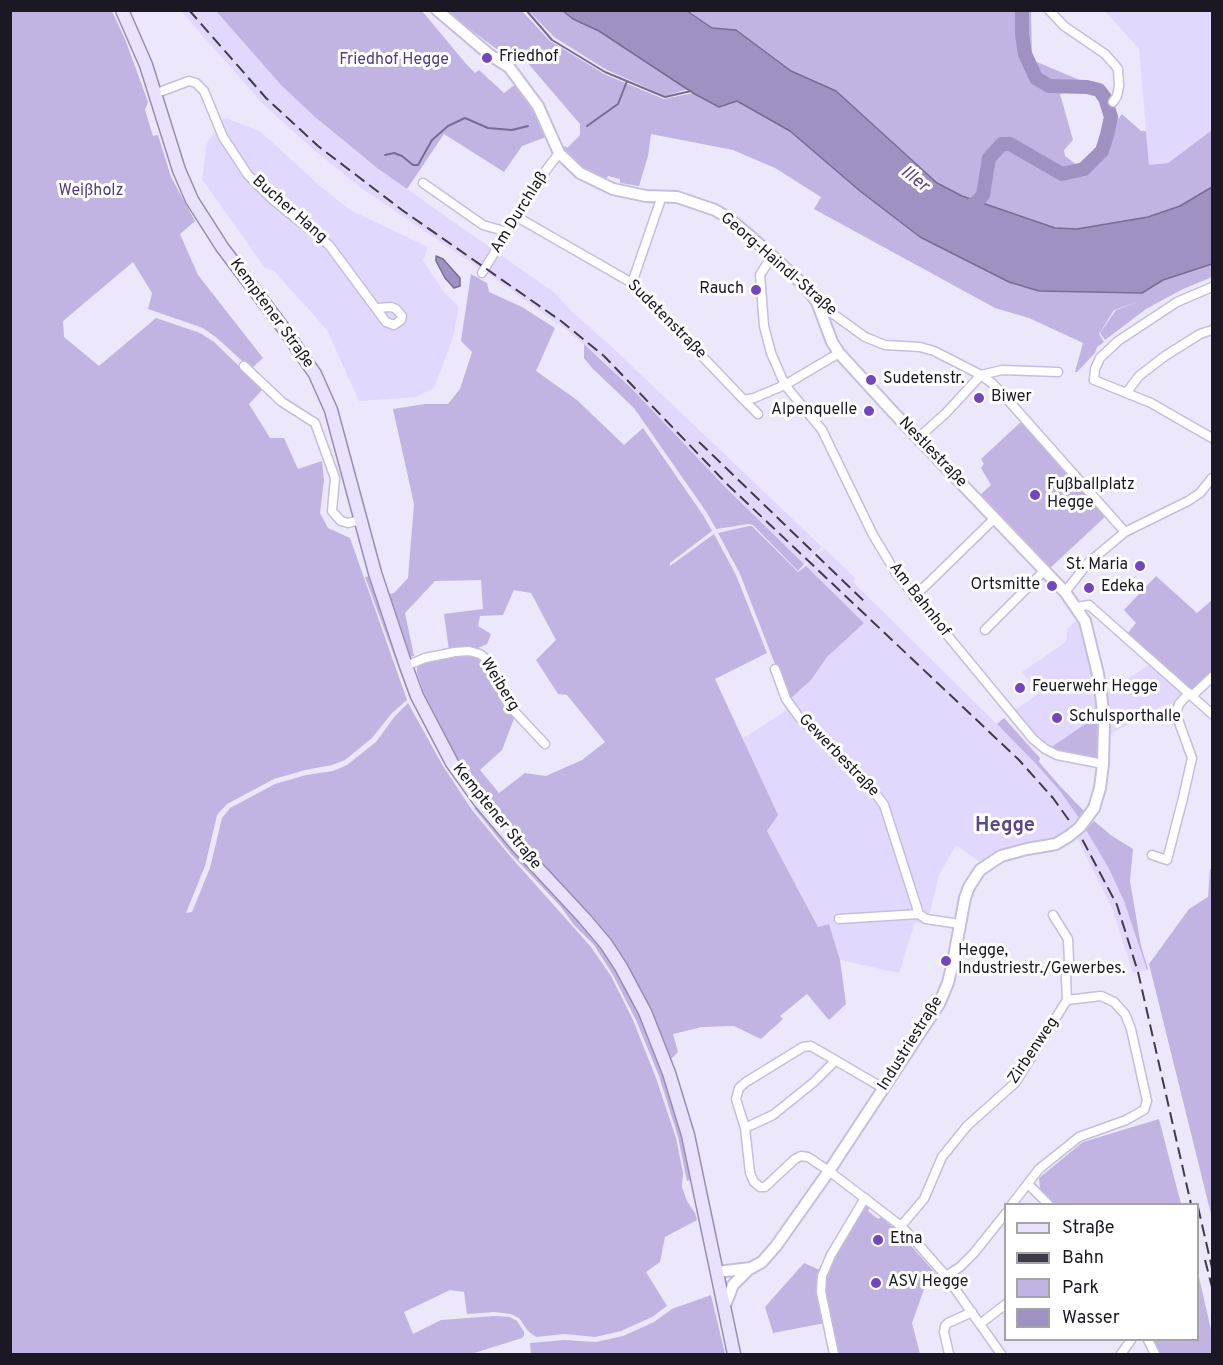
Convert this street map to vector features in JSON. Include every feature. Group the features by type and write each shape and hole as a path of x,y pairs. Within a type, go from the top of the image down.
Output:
{"main road":[{"name":"Kemptener Straße","path":"122,10 138,44 179,170 192,200 222,247 284,328 315,375 331,410 375,573 417,696 452,763 480,802 606,944 645,1012 669,1073 688,1136 734,1354"}],"street":[{"name":"Georg-Haindl-Straße","path":"437,10 490,55 508,67 538,106 559,153 580,174 597,183 629,193 677,197 715,210 727,217 772,256 806,287 817,302 865,337 885,345 920,347 934,351 981,375 993,384 1125,532"},
{"path":"1049,10 1064,26 1105,54 1118,69 1119,86 1113,102"},
{"name":"Bucher Hang","path":"154,93 189,81 196,83 204,92 223,137 248,175 273,200 329,245 378,308"},
{"name":"Am Durchlaß","path":"482,273 538,181 559,153"},
{"path":"423,183 483,225 507,232"},
{"path":"632,283 662,196"},
{"name":"Sudetenstraße","path":"517,217 632,283 758,414"},
{"name":"Am Bahnhof","path":"772,256 760,275 764,327 771,353 785,385 822,430 873,535 896,573 1033,739 1057,755 1103,764"},
{"path":"1212,287 1177,302 1118,341 1100,357 1095,369 1094,380 1127,392 1183,420 1212,438"},
{"name":"Nestlestraße","path":"817,302 832,342 839,353 1065,592"},
{"path":"1127,392 1139,376 1165,356 1200,334 1212,330"},
{"path":"744,400 785,385 839,353"},
{"path":"244,366 282,402 315,423 335,478 332,511 341,521 348,523 360,520"},
{"path":"918,438 946,413 981,375 1002,370 1058,372"},
{"path":"1065,592 1089,563 1125,532 1188,501 1200,493 1212,478"},
{"path":"914,597 995,518"},
{"path":"985,630 1044,571"},
{"name":"Industriestraße","path":"724,1308 727,1296 736,1280 762,1262 776,1246 829,1171 939,1004 948,983 969,886 982,868 1001,856 1056,844 1080,827 1094,808 1100,788 1103,764 1104,723 1098,674 1085,621 1065,592"},
{"path":"1077,607 1089,605 1212,714"},
{"name":"Weiberg","path":"406,666 425,658 456,652 469,651 480,654 485,658 514,712 545,744"},
{"name":"Gewerbestraße","path":"775,669 786,699 799,717 866,781 884,805 920,914"},
{"path":"1152,855 1167,860 1192,758 1176,714 1179,704 1212,677"},
{"path":"839,919 920,914 926,919 960,924"},
{"name":"Zirbenweg","path":"901,1226 924,1199 942,1157 967,1126 1015,1083 1067,1000 1068,939 1053,915"},
{"path":"1013,1203 1040,1169 1079,1137 1126,1120 1144,1110 1147,1101 1131,1029 1125,1014 1114,1002 1101,996 1067,1000"},
{"path":"883,1088 811,1046 803,1047 746,1082 739,1088 736,1099 746,1128 750,1173 754,1182 760,1187 765,1187 801,1156 808,1157 829,1171 901,1226 946,1276 1001,1354"},
{"path":"746,1128 773,1114 814,1082 835,1061"},
{"path":"1028,1184 1047,1203"},
{"path":"834,1354 821,1292 822,1276 831,1255 865,1198"},
{"path":"946,1276 960,1267 974,1253 1004,1214"},
{"path":"717,1272 751,1268"},
{"path":"980,1324 1004,1305"},
{"path":"949,1354 944,1332 945,1326 972,1312"},
{"path":"1121,1354 1130,1341"}],"shaded area":[{"path":"181,11 216,11 281,85 331,131 377,168 555,293 570,310 822,547 804,564 726,488 602,359 558,323 557,325 494,278 361,188 314,150 264,105"},
{"path":"1105,11 1212,11 1212,130 1168,163 1149,165 1139,49"},
{"path":"226,118 261,132 350,210 428,247 423,261 444,292 459,307 452,341 434,388 416,397 359,401 327,330 274,271 265,268 202,179 207,143 215,131 213,122"},
{"path":"824,548 855,578 853,582 1026,753 1060,791 1079,818 1054,839 1041,844 1000,852 981,863 956,845 939,875 927,925 915,922 899,973 840,960 829,924 818,927 767,831 742,739 793,706 789,700 811,680 827,657 864,623 806,566"},
{"path":"1080,617 1091,651 1100,714 1050,748 1035,737 1014,711 1039,693 1022,672 1066,642 1067,629"},
{"path":"1151,663 1185,694 1176,703 1162,706 1107,736 1104,693"},
{"path":"1086,830 1108,867 1124,901 1147,970 1133,973 1112,908 1077,838"}],"green space":[{"name":"Weißholz","path":"10,11 112,11 148,102 145,110 153,136 158,135 171,177 195,221 180,234 198,275 263,358 251,369 203,328 148,309 152,293 133,262 63,321 64,337 99,366 156,318 200,333 214,342 246,373 262,390 249,404 270,438 284,438 298,469 322,461 324,480 320,513 328,528 350,538 407,700 392,713 372,738 345,760 274,779 227,804 217,815 205,866 186,913 192,912 210,868 222,818 230,808 275,784 306,775 333,771 347,765 376,742 395,716 408,703 443,766 472,810 591,947 611,976 633,1020 676,1138 683,1173 682,1187 697,1220 665,1237 660,1262 646,1272 667,1306 652,1317 621,1331 595,1337 564,1334 536,1337 528,1331 519,1318 511,1314 494,1312 467,1314 464,1292 450,1290 404,1312 413,1334 441,1320 494,1316 510,1317 517,1321 524,1336 471,1354 11,1354"},
{"name":"Friedhof Hegge","path":"216,11 422,11 475,73 479,70 504,93 517,83 534,107 546,137 522,146 504,172 444,134 407,189 377,168 315,117 281,85"},
{"path":"445,11 522,11 550,41 606,75 664,99 693,93 719,107 737,101 790,131 920,237 1009,282 1039,291 1142,293 1163,280 1212,264 1212,277 1183,289 1146,309 1105,340 1100,333 1116,310 1140,301 1114,310 1099,334 1104,342 1075,372 1083,343 1029,318 995,308 814,209 821,197 775,168 733,150 651,134 648,156 639,186 620,183 620,179 608,176 605,182 582,172 561,152 565,146 567,148 580,135 580,124 526,61 509,58"},
{"path":"529,11 563,11 573,19 599,31 688,89 665,96 605,69 554,37"},
{"path":"687,11 1031,11 1032,60 1094,86 1060,94 1073,140 1064,150 1065,156 1077,165 1095,149 1122,114 1141,131 1146,131 1149,165 1168,163 1212,130 1212,187 1180,206 1148,217 1077,229 1055,228 1019,217 962,196 937,183 836,91 791,71 736,30 712,28"},
{"path":"471,274 487,283 489,292 522,307 555,328 536,371 577,400 624,445 643,428 703,515 712,531 670,563 670,566 714,534 736,575 767,653 715,679 778,815 767,831 818,927 829,924 840,960 846,1004 829,1020 807,994 780,1016 783,1019 761,1039 734,1026 702,1027 673,1034 678,1052 668,1062 641,997 468,779 424,693 417,666 426,661 456,655 479,656 515,716 502,750 480,770 499,793 525,773 546,776 582,760 605,742 567,695 558,694 536,660 556,640 531,593 514,590 503,615 480,616 478,626 491,634 487,644 478,648 449,650 444,614 483,609 481,580 435,581 405,613 414,656 409,657 389,594 394,593 408,578 414,504 393,409 425,404 448,404 460,389 472,352 461,341"},
{"path":"584,344 632,389 726,488 804,564 798,571 753,525 716,529 634,408 584,358"},
{"name":"Fußballplatz Hegge","path":"1023,420 1107,515 1047,571 979,496 991,485 981,468 984,464 981,459"},
{"path":"752,526 798,572 806,566 864,623 827,657 811,680 789,700 740,574 718,533"},
{"path":"370,576 413,697 410,699 365,577"},
{"path":"1156,576 1197,613 1212,600 1212,674 1193,692 1127,634 1136,623 1124,610"},
{"path":"1100,714 1100,762 1050,748"},
{"path":"1004,718 1040,758 1039,762 1084,811 1079,818 1060,791 997,724"},
{"path":"478,806 602,946 617,970 640,1015 664,1075 683,1137 690,1180 687,1181 678,1137 659,1076 636,1020 613,975 594,945 511,854 474,808"},
{"path":"1094,821 1133,849 1130,881 1147,970 1124,901 1108,867 1086,830"},
{"path":"1210,869 1212,869 1212,1218 1149,964 1189,909 1208,897"},
{"path":"1159,1119 1181,1203 1054,1203 1040,1189 1039,1178 1083,1142"},
{"name":"ASV Hegge","path":"865,1203 870,1207 868,1211 878,1219 881,1217 897,1230 936,1274 924,1289 912,1323 920,1354 836,1354 823,1292 828,1263"},
{"path":"804,1263 822,1271 825,1323 773,1333 765,1307"},
{"path":"1199,1277 1212,1334 1212,1354 1160,1354 1154,1341 1199,1341"},
{"path":"711,1295 725,1354 531,1354 530,1343 564,1340 596,1342 623,1336 654,1322 672,1309"}],"water":[{"name":"Iller","path":"563,11 687,11 712,28 736,30 791,71 836,91 937,183 962,196 1055,228 1077,229 1148,217 1180,206 1212,187 1212,264 1163,280 1142,293 1039,291 1009,282 920,237 860,191 790,131 737,101 719,107 693,93 599,31 573,19"},
{"path":"436,256 443,259 460,278 460,286 454,288 445,278 436,261"}],"waterway":[{"path":"526,10 552,40 605,72 665,97 691,91"},
{"path":"962,210 977,202 983,195 989,158 1002,144 1010,144 1062,174 1084,169 1102,151 1107,135 1111,117 1105,98 1099,90 1087,87 1049,86 1036,78 1025,54 1022,10"},
{"path":"587,126 618,104 627,81"},
{"path":"385,155 394,153 413,165 418,165 432,140 448,126 465,118 488,128 512,130 528,126"}],"railway":[{"path":"189,10 266,98 318,146 402,210 561,321 604,356 728,485 1019,760 1053,798 1081,837 1117,905 1138,972 1191,1203"},
{"path":"699,442 866,603"},
{"path":"1199,1211 1212,1268"},
{"path":"1205,1260 1212,1287"}],"place":[{"name":"Friedhof","path":"487,58"},
{"name":"Rauch","path":"756,290"},
{"name":"Sudetenstr.","path":"871,380"},
{"name":"Biwer","path":"979,398"},
{"name":"Alpenquelle","path":"869,411"},
{"name":"Fußballplatz Hegge","path":"1035,495"},
{"name":"St. Maria","path":"1140,566"},
{"name":"Ortsmitte","path":"1052,586"},
{"name":"Edeka","path":"1089,588"},
{"name":"Feuerwehr Hegge","path":"1020,688"},
{"name":"Schulsporthalle","path":"1057,718"},
{"name":"Hegge, Industriestr./Gewerbes.","path":"946,961"},
{"name":"Etna","path":"878,1240"},
{"name":"ASV Hegge","path":"876,1283"}],"district":[{"name":"Hegge","path":"1005,827"}]}
